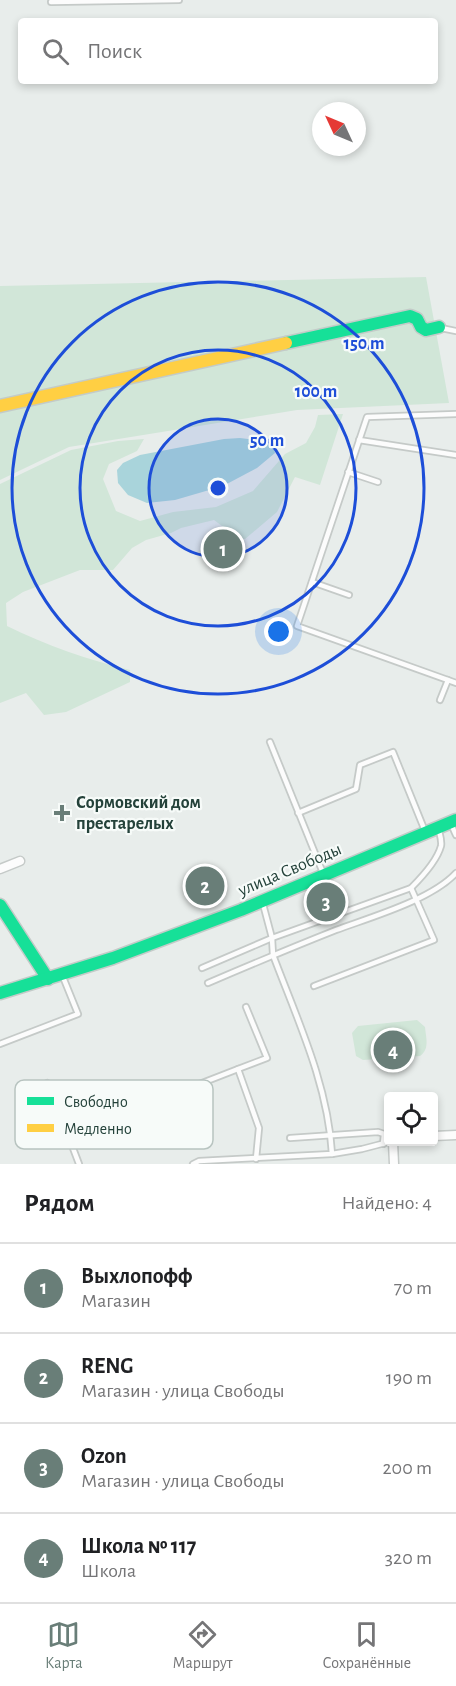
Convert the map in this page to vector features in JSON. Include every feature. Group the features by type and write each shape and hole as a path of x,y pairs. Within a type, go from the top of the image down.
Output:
{"street":[{"path":"0,406 399,318 414,317 426,330 439,327"},
{"name":"улица Свободы","path":"0,993 113,958 262,901 448,824"},
{"path":"0,869 20,861"},
{"path":"0,906 48,979"},
{"path":"438,1136 456,1135"},
{"path":"393,1146 394,1164"}],"lane":[{"path":"51,2 179,0"},
{"path":"439,327 456,330"},
{"path":"456,414 367,417 297,626 456,683"},
{"path":"359,440 456,455"},
{"path":"348,472 378,482"},
{"path":"312,582 349,595"},
{"path":"440,700 448,680"},
{"path":"270,742 324,875"},
{"path":"298,813 356,789 360,765 393,752 426,833"},
{"path":"448,824 456,835"},
{"path":"202,968 272,938 411,888 423,876 438,853 448,824"},
{"path":"208,983 416,899 439,887 456,873"},
{"path":"314,986 434,940 411,888"},
{"path":"262,901 272,938 273,955 320,1082 331,1135 332,1154"},
{"path":"0,1044 78,1014 62,975"},
{"path":"209,1080 267,1058 246,1007"},
{"path":"237,1069 259,1128 256,1159"},
{"path":"193,1164 199,1161 332,1154 383,1144 384,1134 378,1131 290,1138"},
{"path":"73,1149 79,1164"}],"green space":[{"path":"426,277 449,403 297,410 69,447 0,480 0,286"},
{"path":"343,414 320,485 295,477 277,512 245,539 238,538 214,520 181,528 146,540 132,548 113,570 80,570 23,592 6,603 7,626 67,651 130,670 130,682 66,712 44,715 26,693 0,703 0,484 71,450 118,441 144,439 137,451 109,464 103,479 116,511 140,521 173,512 216,507 253,491 285,454 306,443 315,427 318,415"},
{"path":"417,1020 425,1027 426,1039 425,1050 420,1056 363,1060 356,1056 352,1033 358,1026"}],"water":[{"path":"240,438 273,442 275,453 257,468 223,486 175,500 147,503 128,495 118,483 117,470 123,463 140,455"}],"traffic: fast":[{"path":"286,343 410,316 417,319 421,327 426,330 439,327"},
{"path":"0,993 113,958 241,910 456,820"},
{"path":"0,905 48,979"}],"traffic: slow":[{"path":"0,406 286,343"}],"place":[{"name":"Выхлопофф","path":"223,549"},
{"name":"Сормовский дом престарелых","path":"62,813"},
{"name":"RENG","path":"205,886"},
{"name":"Ozon","path":"326,902"},
{"name":"Школа № 117","path":"393,1050"}]}
